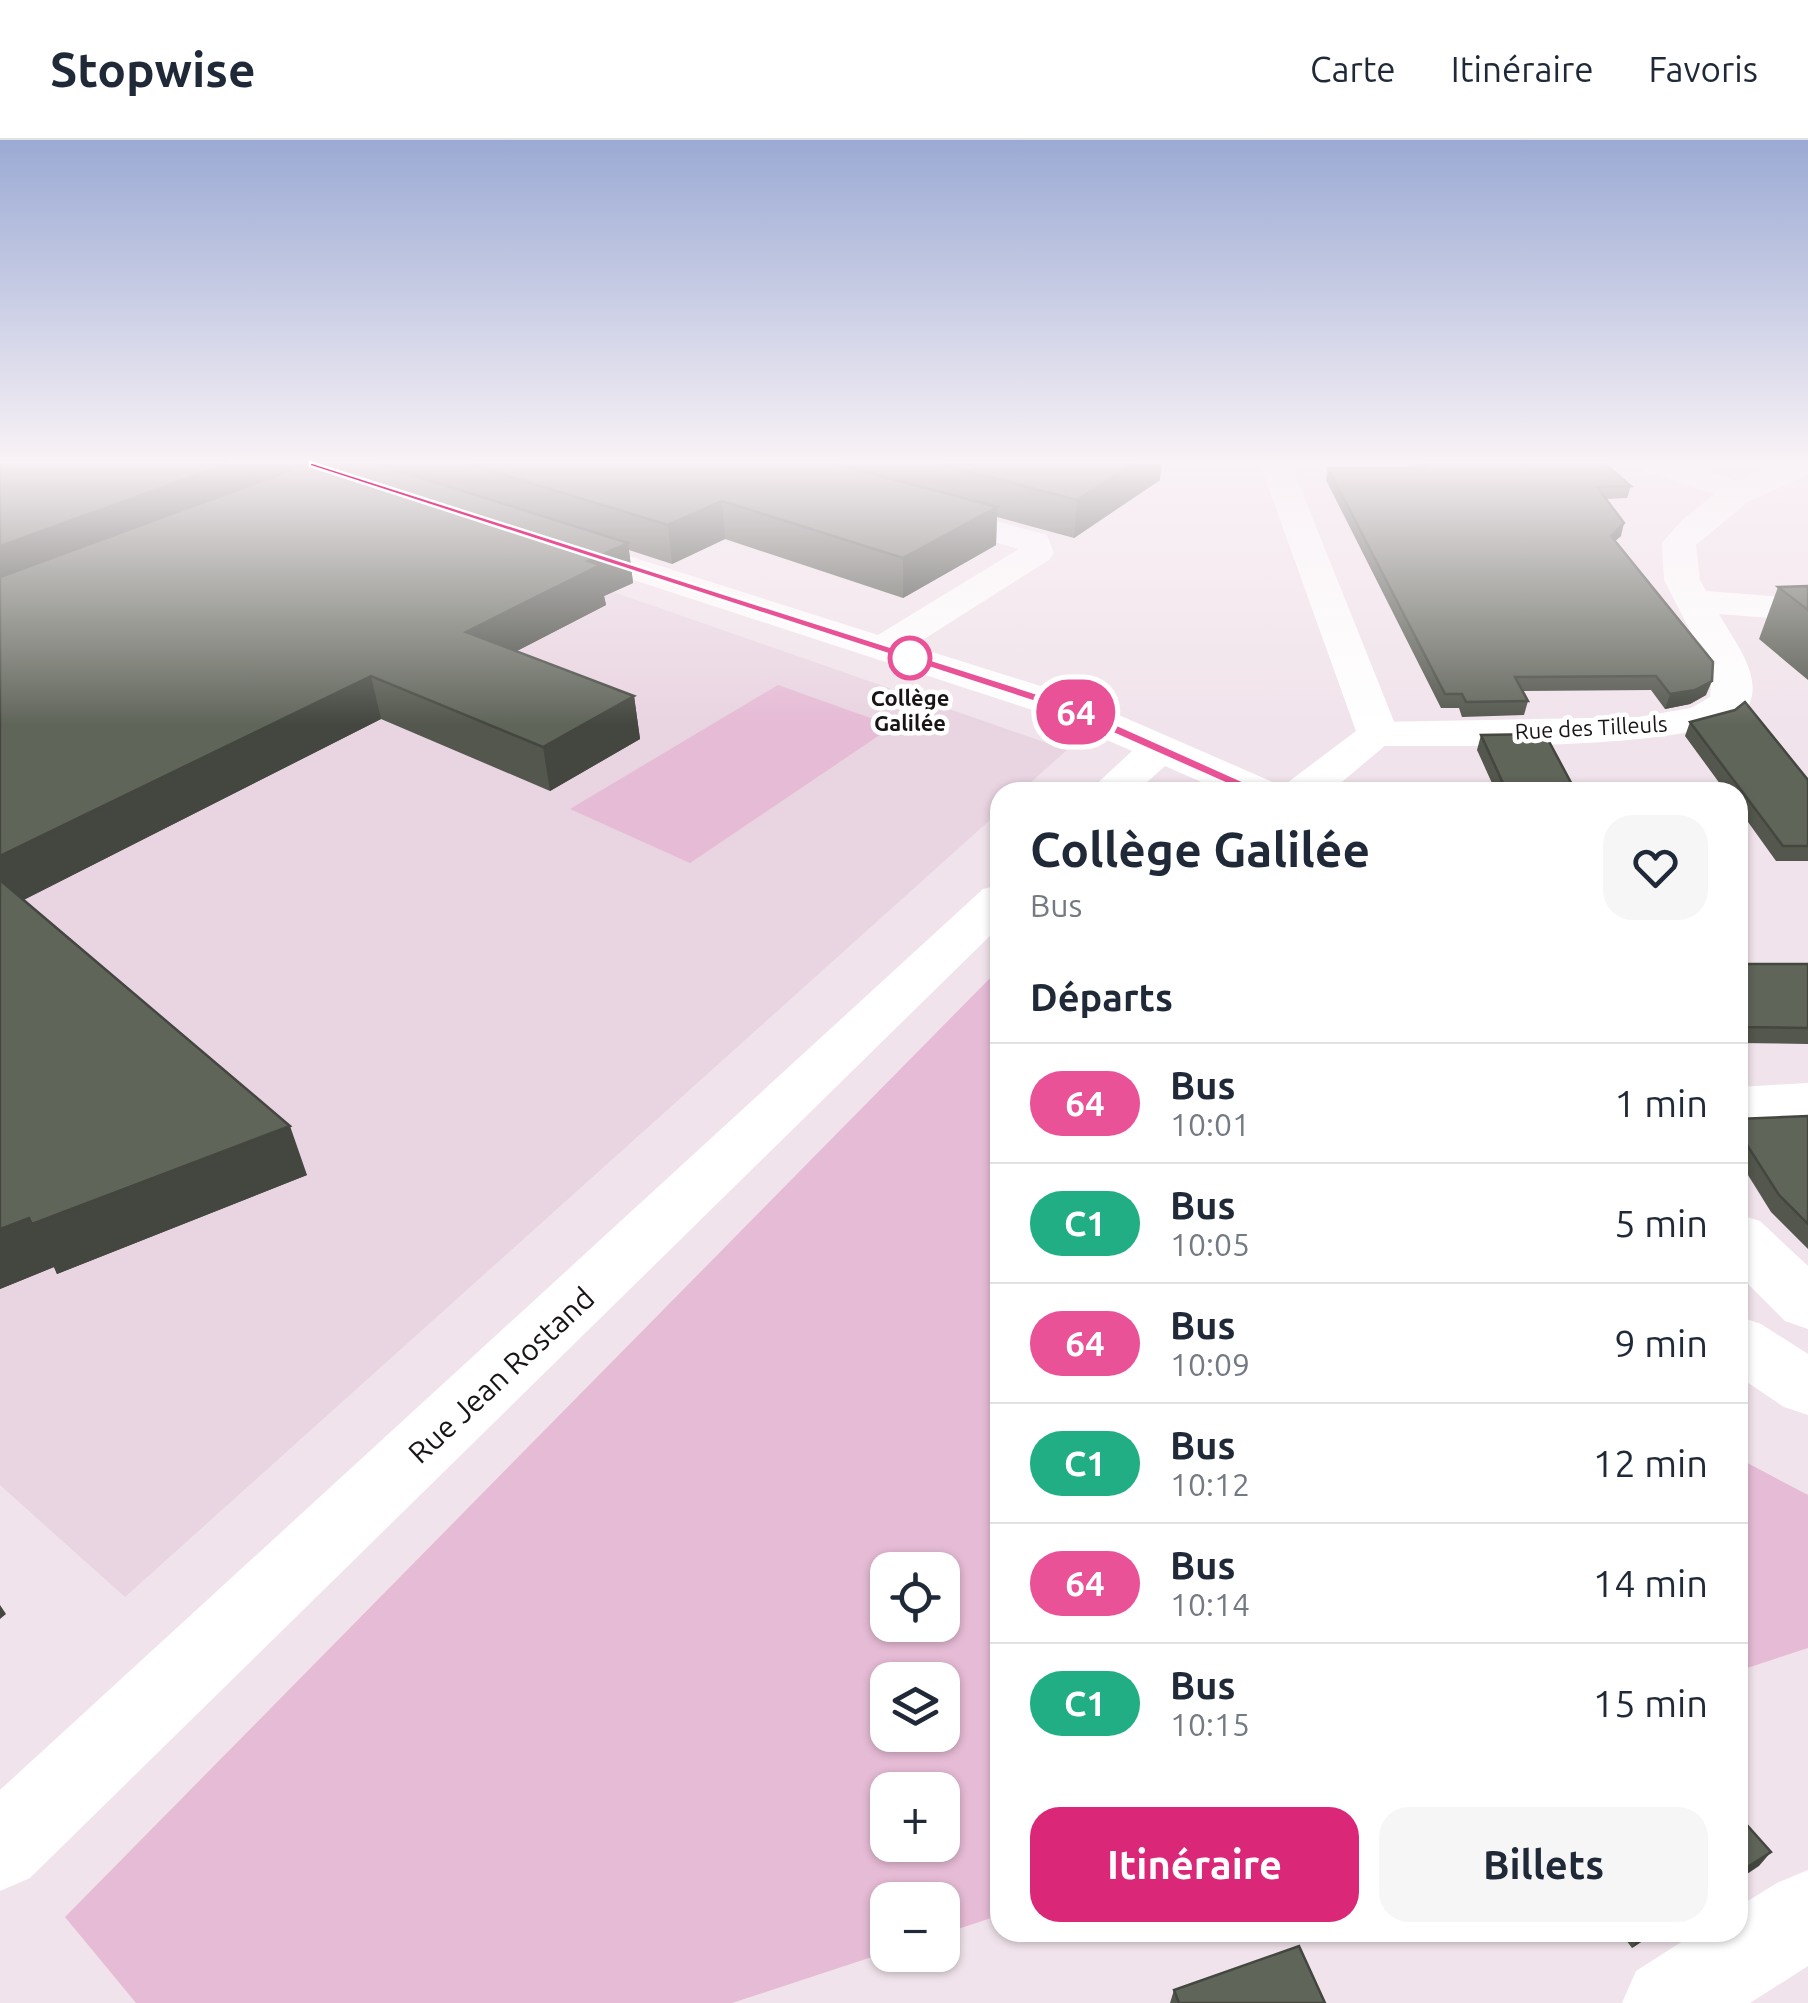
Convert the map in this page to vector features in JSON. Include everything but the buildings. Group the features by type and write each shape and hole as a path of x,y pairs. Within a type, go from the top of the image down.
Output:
{"street":[{"path":"578,551 1068,708 1236,782"},
{"path":"882,648 1037,551"},
{"path":"1308,551 1378,734 1316,782"},
{"name":"Rue des Tilleuls","path":"1378,734 1638,728 1702,718 1730,703 1732,673 1682,580 1680,551"},
{"path":"1692,601 1808,610"},
{"path":"1122,782 1160,749"},
{"name":"Rue Jean Rostand","path":"0,1848 990,909"},
{"path":"1748,1105 1808,1102"},
{"path":"1748,1247 1808,1304"},
{"path":"1748,1349 1808,1388"},
{"path":"1668,2003 1808,1914"}],"shaded area":[{"name":"Collège Galilée","path":"455,551 496,551 1067,750 1031,782 990,782 990,820 125,1597 0,1485 0,751"},
{"path":"778,685 893,726 690,863 570,809"},
{"path":"990,978 990,1918 960,1928 960,1882 870,1882 870,1958 732,2003 136,2003 65,1917"},
{"path":"1748,1463 1808,1495 1808,1648 1748,1668"}],"bus line":[{"name":"64","path":"579,551 1068,708 1236,782"}],"place":[{"name":"Collège Galilée","path":"910,658"}]}
